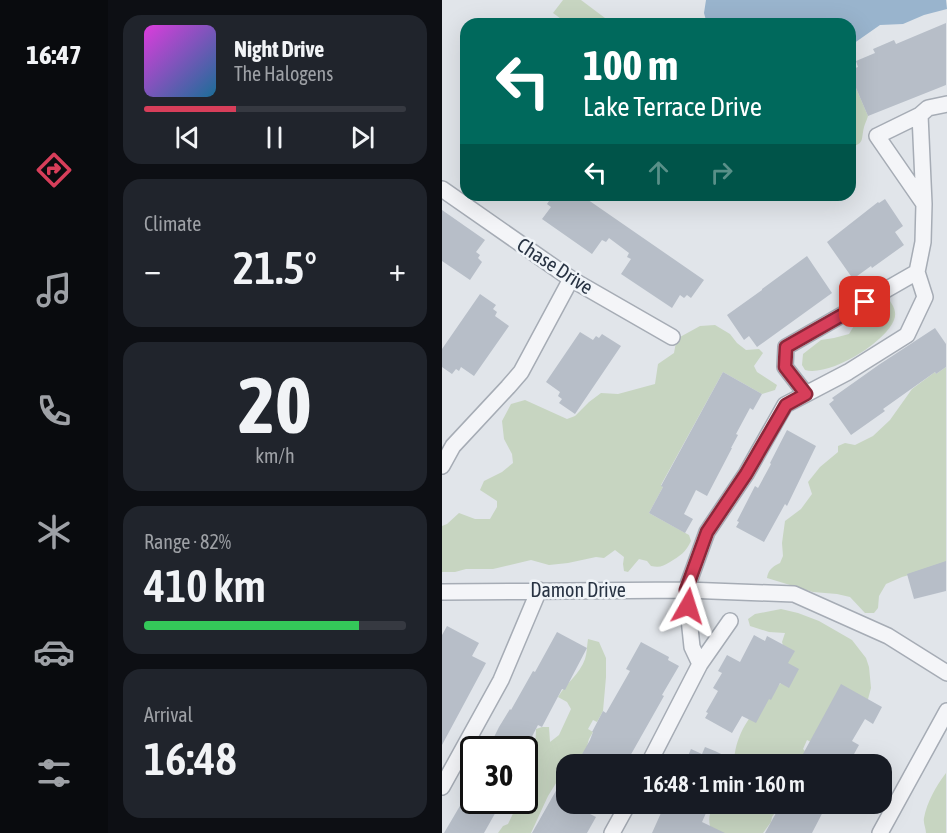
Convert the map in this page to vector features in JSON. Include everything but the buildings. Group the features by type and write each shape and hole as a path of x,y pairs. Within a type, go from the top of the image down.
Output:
{"street":[{"path":"925,204 877,136 920,116 928,108 946,104"},
{"path":"700,664 692,647 686,590 707,532 746,474 786,405 848,372 907,335 925,297 917,272 923,242 925,204 920,116"},
{"name":"Chase Drive","path":"442,189 571,279 672,336"},
{"path":"806,394 785,367 786,347 917,272"},
{"path":"442,466 453,446 521,372 571,279"},
{"path":"442,787 501,680 539,590"},
{"name":"Damon Drive","path":"442,592 686,590 794,594 888,636 946,673"},
{"path":"654,754 700,664 730,621"},
{"path":"880,833 946,711"},
{"path":"612,833 622,814"}],"green space":[{"path":"563,0 581,0 605,18 560,18 553,13"},
{"path":"856,88 868,116 856,145"},
{"path":"885,295 893,306 895,316 889,329 880,338 868,348 841,363 815,371 805,370 802,365 803,354 821,340 849,334 871,302"},
{"path":"715,325 730,334 746,350 759,349 763,353 754,366 757,372 777,385 775,390 762,394 723,372 661,485 663,487 649,513 689,535 691,541 682,553 659,567 651,566 647,561 639,559 628,572 624,571 624,557 615,550 604,558 596,557 568,563 549,565 531,560 493,569 442,572 442,526 459,513 475,519 490,519 497,507 497,501 480,490 484,481 502,472 513,463 512,454 504,439 502,421 511,404 525,400 567,419 575,416 601,393 618,394 655,384 658,364 674,353 676,342 680,337 700,326"},
{"path":"946,367 946,582 916,573 902,577 886,584 879,596 878,608 874,613 865,613 850,597 813,592 767,578 783,556 785,521 801,509 812,494 808,482 820,467 838,452 838,446 845,443 855,445 873,436 890,420 912,389"},
{"path":"781,609 819,621 852,640 866,658 871,688 867,703 811,742 807,740 803,749 804,754 735,754 738,740 750,718 784,680 786,655 782,642 785,633 769,632 750,626 748,619 755,614"},
{"path":"588,639 599,642 606,658 606,677 603,711 597,722 593,720 588,729 593,732 585,754 556,754 556,783 531,833 498,833 503,826 508,824 513,814 538,814 538,736 536,736 536,729 549,727 550,742 559,735 571,709 567,702 558,697 586,657"},
{"path":"946,773 946,833 926,833 924,820 927,806"},
{"path":"774,814 763,833 707,833 710,826 710,815"}],"water":[{"path":"706,0 946,0 947,9 903,24 880,25 856,42 856,18 705,18"}],"route":[{"path":"688,606 686,590 707,532 746,474 786,405 806,394 785,367 786,347 865,302"}]}
